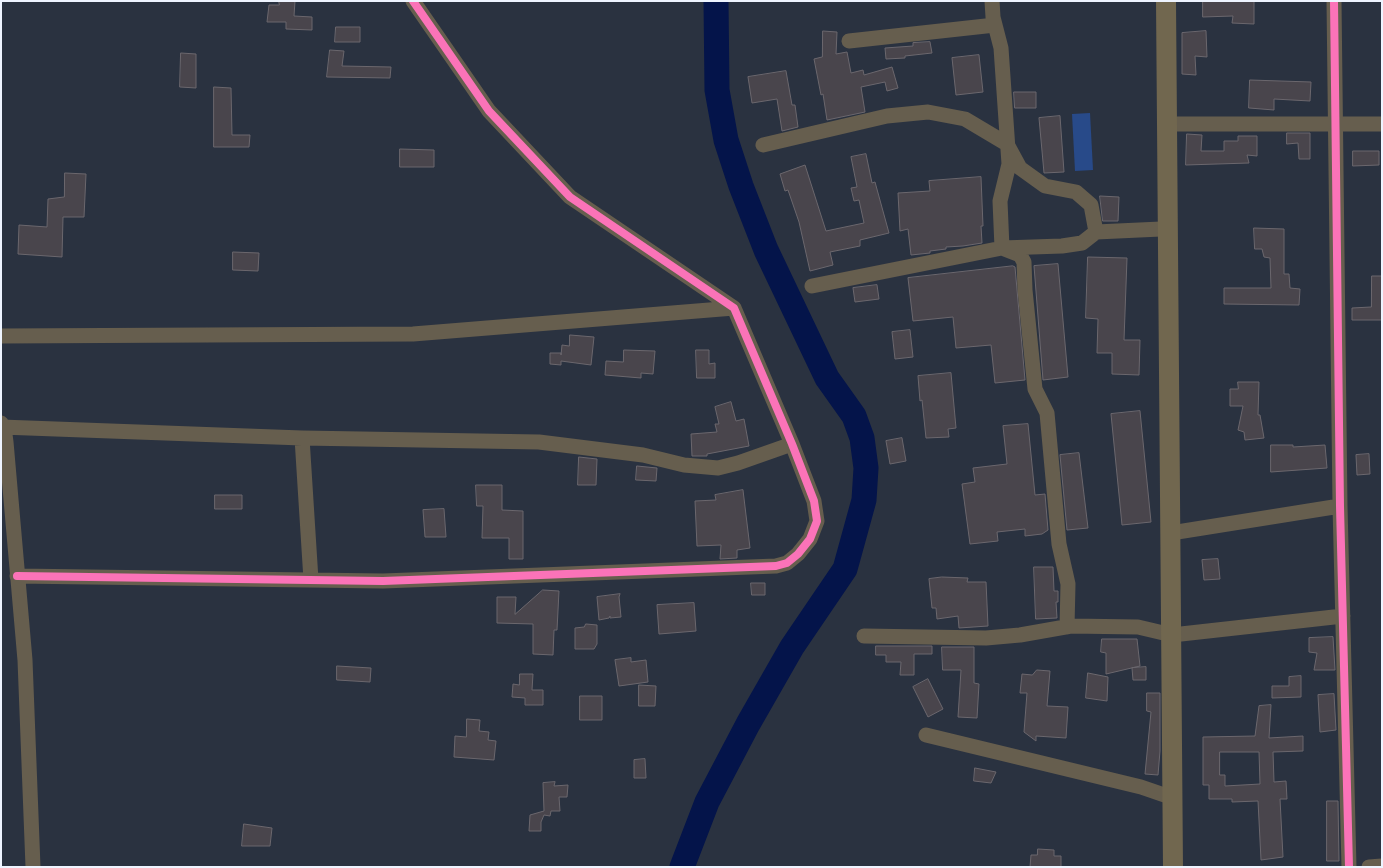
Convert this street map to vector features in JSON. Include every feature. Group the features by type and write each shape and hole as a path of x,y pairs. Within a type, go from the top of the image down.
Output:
{"street":[{"path":"17,576 383,580 776,566 787,563 798,554 810,539 817,521 814,501 792,444 734,308 570,197 489,111 412,1"},
{"path":"992,1 995,25 1001,48 1009,164 1000,201 1002,248"},
{"path":"1166,1 1173,867"},
{"path":"1334,1 1340,506 1349,867"},
{"path":"849,41 995,25"},
{"path":"763,145 887,116 928,112 965,119 1008,144 1020,168 1045,186 1076,192 1090,205 1096,232"},
{"path":"1167,124 1382,124"},
{"path":"812,286 1002,248 1062,246 1082,242 1096,232 1161,229"},
{"path":"1002,248 1020,255 1024,262 1035,389 1047,413 1059,544 1068,584 1066,627"},
{"path":"1,336 414,334 734,308"},
{"path":"33,867 25,660 2,425 302,438 539,442 643,455 684,465 718,468 792,444"},
{"path":"302,438 311,580"},
{"path":"1171,533 1340,506"},
{"path":"864,636 986,638 1020,635 1066,627 1138,627 1172,635 1343,616"},
{"path":"926,735 1132,785 1173,798"},
{"path":"1369,867 1382,866"}],"shaded area":[{"path":"1090,113 1093,170 1075,171 1072,114"}],"building":[{"path":"279,1 295,1 294,16 312,17 312,30 286,29 286,22 267,22 269,5 279,5"},
{"path":"1203,1 1254,1 1254,24 1232,23 1233,16 1203,17"},
{"path":"336,27 360,27 360,42 335,42"},
{"path":"823,31 837,32 836,54 847,52 851,73 863,70 864,75 892,67 898,88 887,91 885,82 861,87 865,112 827,120 823,94 821,95 814,59 822,57"},
{"path":"1206,31 1207,57 1195,56 1196,75 1182,74 1182,33"},
{"path":"930,42 932,53 886,59 885,48 913,46 913,43"},
{"path":"330,50 344,51 342,66 391,67 390,78 327,77"},
{"path":"181,53 196,54 196,88 180,87"},
{"path":"979,55 983,92 956,95 952,58"},
{"path":"786,71 792,105 795,105 798,127 782,131 777,99 752,103 748,77"},
{"path":"1250,80 1311,82 1310,101 1274,99 1274,110 1249,108"},
{"path":"214,87 231,88 232,135 250,135 249,147 214,147"},
{"path":"1014,92 1036,92 1036,108 1015,108"},
{"path":"1060,116 1064,172 1044,173 1039,118"},
{"path":"1287,133 1310,133 1310,159 1299,159 1298,143 1287,144"},
{"path":"1187,134 1202,135 1201,151 1224,151 1224,141 1238,141 1238,136 1257,136 1257,156 1247,155 1249,163 1186,165"},
{"path":"400,149 434,150 434,167 400,167"},
{"path":"1353,151 1379,151 1379,165 1353,166"},
{"path":"866,154 872,183 875,182 889,233 860,240 860,246 830,252 833,265 810,271 799,222 788,190 785,191 780,174 805,165 826,231 864,223 859,200 854,201 851,188 857,187 851,157"},
{"path":"65,173 86,174 84,217 63,217 62,257 18,254 19,225 47,227 48,199 64,197"},
{"path":"981,177 982,243 946,247 946,249 930,251 930,253 911,255 908,229 900,231 898,193 930,191 929,181"},
{"path":"1100,196 1119,197 1118,221 1103,221"},
{"path":"1254,228 1284,229 1284,274 1289,274 1290,288 1300,289 1299,305 1224,304 1224,288 1271,288 1270,258 1264,257 1262,249 1255,249"},
{"path":"233,252 259,253 258,271 233,270"},
{"path":"1088,257 1127,258 1124,340 1140,340 1139,375 1112,374 1112,353 1097,353 1098,319 1086,318"},
{"path":"1058,264 1068,377 1043,380 1034,266"},
{"path":"1015,267 1025,380 995,383 991,345 956,348 953,317 913,321 908,278"},
{"path":"1372,276 1382,276 1382,320 1352,320 1352,308 1371,307"},
{"path":"877,285 879,299 855,302 853,288"},
{"path":"910,330 913,357 895,359 892,332"},
{"path":"570,335 594,337 591,365 561,361 561,365 550,364 550,353 561,353 561,355 562,345 569,346"},
{"path":"624,350 655,351 653,374 641,373 641,378 605,375 606,361 623,362"},
{"path":"696,350 709,350 709,364 715,363 715,378 697,378"},
{"path":"951,373 956,428 948,429 949,437 926,438 918,376"},
{"path":"1238,382 1259,382 1258,415 1260,415 1264,438 1245,440 1244,432 1238,430 1243,406 1230,406 1230,389 1238,389"},
{"path":"731,402 736,421 744,419 749,446 707,454 707,456 692,456 691,434 717,432 715,424 719,424 715,407"},
{"path":"1140,411 1151,522 1122,525 1111,414"},
{"path":"1028,424 1035,495 1045,494 1048,530 1042,534 1025,536 1025,529 997,532 998,541 970,544 962,484 975,482 973,468 1007,464 1003,426"},
{"path":"902,438 906,461 890,464 886,441"},
{"path":"1271,445 1293,445 1293,447 1325,445 1327,468 1271,472"},
{"path":"1079,453 1088,528 1067,530 1060,455"},
{"path":"1369,454 1370,474 1357,475 1356,455"},
{"path":"579,457 597,459 596,485 578,485"},
{"path":"637,466 657,468 656,481 636,480"},
{"path":"476,485 502,485 502,510 523,511 523,559 509,559 509,538 482,538 483,506 477,506"},
{"path":"743,490 750,548 737,550 737,558 720,559 721,545 697,546 695,501 716,500 715,495"},
{"path":"215,495 242,495 242,509 215,509"},
{"path":"444,509 446,537 425,537 423,510"},
{"path":"1218,559 1220,579 1204,580 1202,560"},
{"path":"1034,567 1053,567 1054,591 1058,591 1058,602 1056,602 1057,618 1036,619"},
{"path":"942,577 968,578 967,582 986,582 988,626 959,628 958,616 937,619 936,608 932,608 929,579"},
{"path":"751,583 765,583 765,595 752,595"},
{"path":"543,590 559,591 557,630 554,630 553,655 533,654 533,624 497,623 497,597 516,597 515,614"},
{"path":"620,594 621,617 610,618 610,616 609,618 599,620 597,597"},
{"path":"694,603 696,631 659,634 657,605"},
{"path":"586,624 597,625 597,644 594,649 575,649 575,628 584,627"},
{"path":"1333,637 1335,670 1314,670 1317,653 1309,652 1309,638"},
{"path":"1102,639 1137,639 1140,666 1106,674 1106,653 1101,652"},
{"path":"876,646 932,646 932,654 914,654 914,675 900,675 901,662 886,662 886,655 876,655"},
{"path":"942,647 974,647 974,683 979,684 977,718 958,717 961,670 943,670"},
{"path":"631,658 631,662 646,660 648,682 619,686 615,660"},
{"path":"337,666 371,668 370,682 337,680"},
{"path":"1146,667 1146,680 1133,680 1132,668"},
{"path":"1037,670 1050,671 1047,706 1068,707 1066,738 1036,736 1036,741 1024,732 1027,693 1020,693 1022,674 1032,675"},
{"path":"1088,673 1108,677 1107,701 1086,698"},
{"path":"520,674 533,674 532,690 543,690 543,705 525,705 525,698 512,697 513,684 519,685"},
{"path":"1301,676 1301,697 1272,698 1272,686 1289,686 1289,677"},
{"path":"928,679 943,709 928,717 913,687"},
{"path":"639,685 656,686 655,706 639,706"},
{"path":"1147,693 1160,693 1158,775 1145,774 1151,712 1147,711"},
{"path":"1334,694 1336,730 1320,732 1318,695"},
{"path":"580,696 602,696 602,720 580,720"},
{"path":"1271,705 1269,738 1303,736 1303,751 1273,752 1274,782 1286,781 1287,799 1280,799 1283,857 1261,860 1258,801 1232,802 1232,799 1209,799 1209,785 1203,785 1203,737 1255,736 1259,706","holes":["1220,752 1259,752 1260,784 1225,786 1225,775 1220,775"]},
{"path":"467,719 480,720 479,731 489,732 488,740 496,741 494,760 454,757 455,736 466,737"},
{"path":"645,759 646,778 634,778 634,760"},
{"path":"975,768 996,772 991,783 974,781"},
{"path":"555,782 554,786 568,785 567,797 559,797 560,811 551,811 550,816 544,815 541,822 541,831 529,831 530,815 544,811 543,783"},
{"path":"1327,801 1338,801 1339,861 1327,861"},
{"path":"244,824 272,828 270,846 242,846"},
{"path":"1038,849 1054,850 1054,856 1061,856 1061,867 1030,867 1031,855 1037,855"}],"waterway":[{"path":"682,867 707,802 748,724 792,647 845,569 864,500 866,468 862,438 854,416 827,378 766,250 741,186 726,140 717,90 716,1"}],"cycle path":[{"path":"17,576 383,581 776,566 787,563 798,554 810,539 817,521 814,501 792,444 734,308 570,197 489,111 413,1"},
{"path":"1334,1 1340,506 1349,867"}]}
